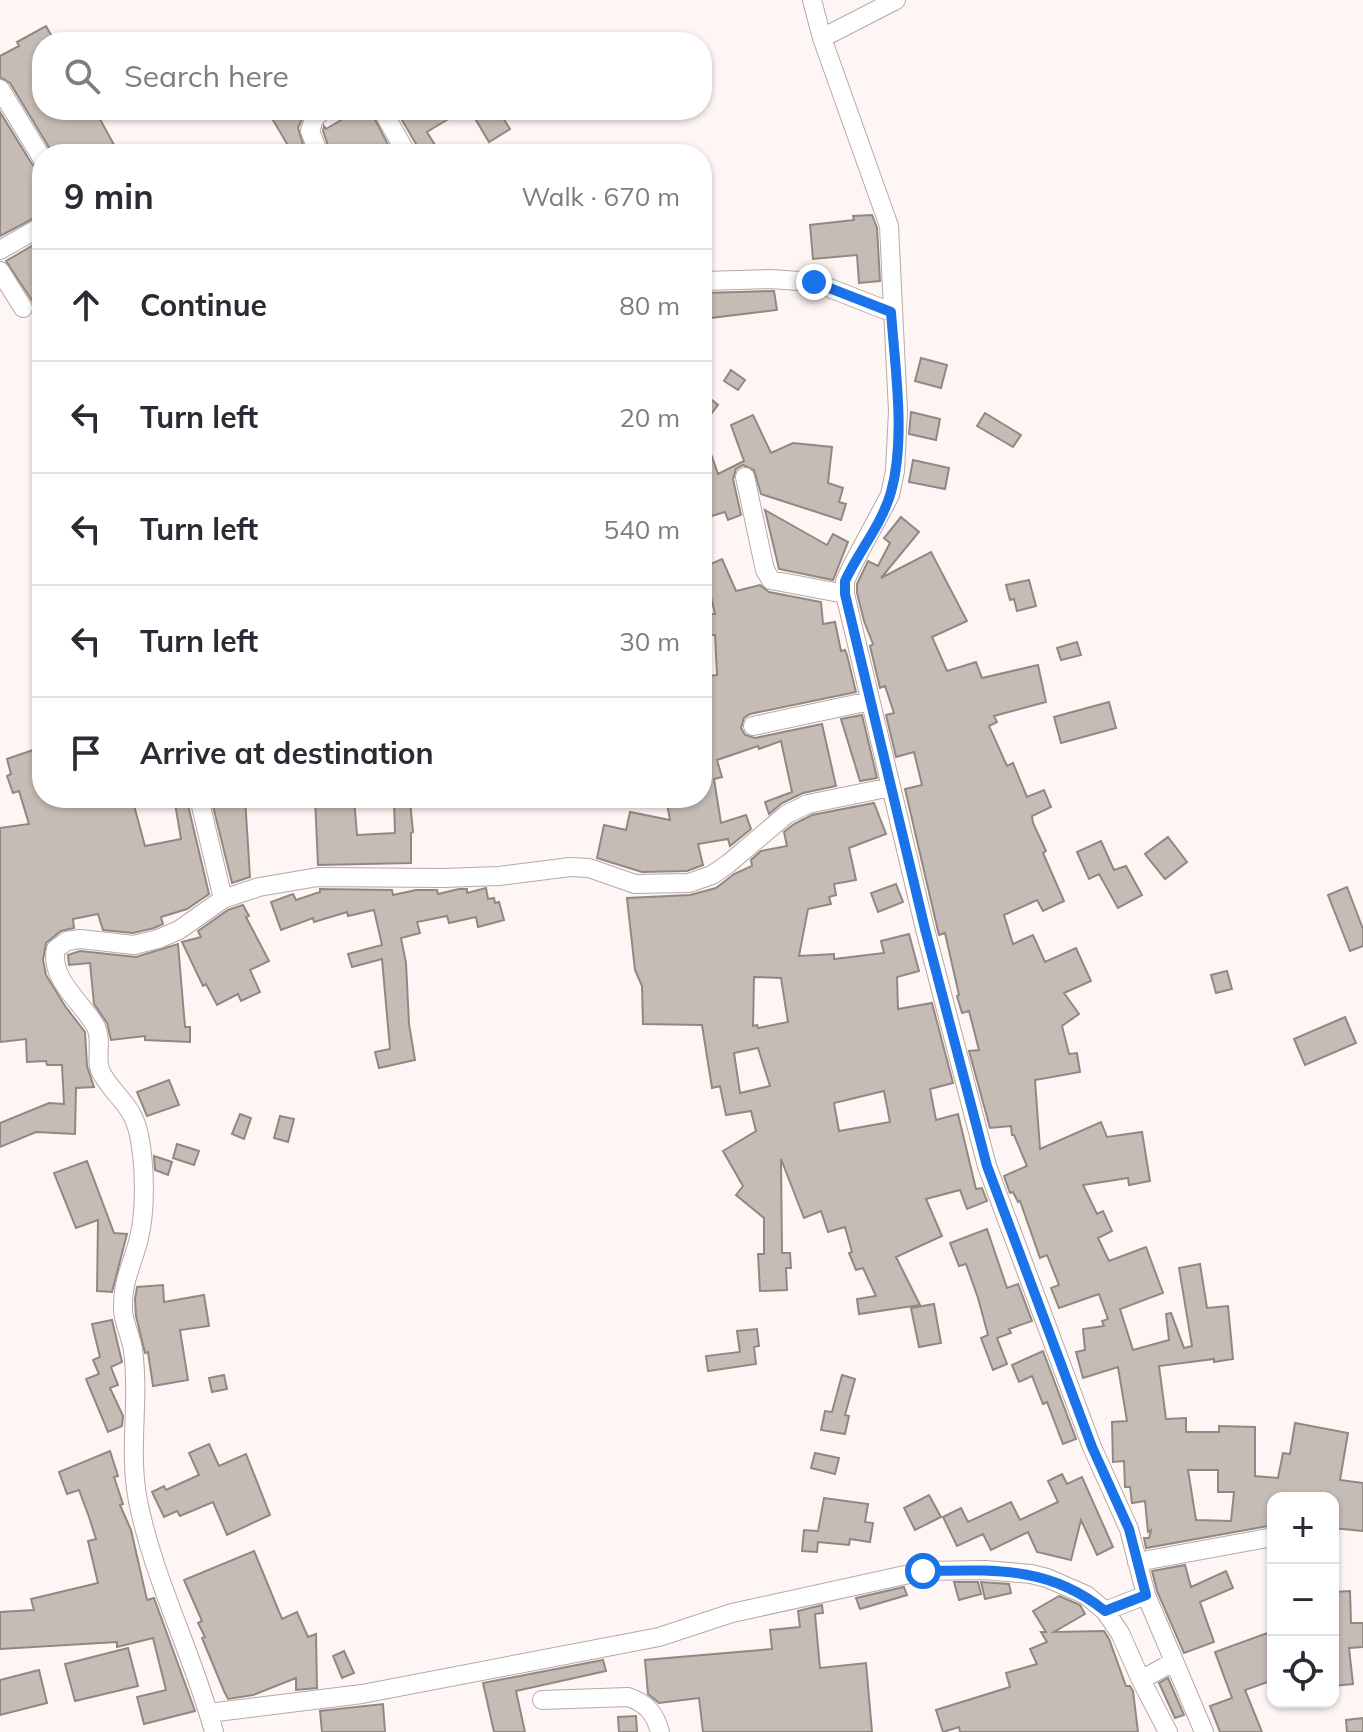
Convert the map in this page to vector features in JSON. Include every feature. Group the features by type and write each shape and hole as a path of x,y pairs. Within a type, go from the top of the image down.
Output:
{"street":[{"path":"812,0 822,38 889,226 898,411 895,471 890,495 845,581 845,594 987,1166 1092,1447 1129,1529 1146,1595 1204,1732"},
{"path":"822,38 896,0"},
{"path":"0,89 33,144"},
{"path":"314,120 310,131 315,144"},
{"path":"388,120 401,144"},
{"path":"0,250 32,232"},
{"path":"0,271 23,308"},
{"path":"712,281 770,279 814,282 891,312"},
{"path":"745,477 765,570 771,580 845,594"},
{"path":"753,726 870,701"},
{"path":"214,1732 159,1575 138,1501 133,1456 133,1350 123,1310 126,1273 139,1238 143,1161 140,1137 126,1102 99,1068 101,1049 97,1029 70,992 54,960 56,949 67,941 93,940 134,945 167,936 223,899 259,887 318,877 499,876 570,867 589,868 635,884 689,883 701,880 728,864 787,814 808,804 891,787"},
{"path":"201,808 223,899"},
{"path":"1137,1562 1267,1538"},
{"path":"209,1713 362,1694 659,1637 732,1613 923,1571 985,1570 1031,1574 1063,1584 1086,1595 1105,1611 1120,1633 1168,1732"},
{"path":"1105,1611 1146,1595"},
{"path":"1141,1680 1173,1662"},
{"path":"542,1700 628,1697 640,1700 650,1709 660,1732"}],"building":[{"path":"46,26 49,32 35,32"},
{"path":"32,34 32,119 10,83 0,77 0,56 19,46 17,42"},
{"path":"0,112 32,164 32,219 0,236"},
{"path":"32,120 100,120 114,144 47,144"},
{"path":"273,120 302,120 298,128 303,144 287,144"},
{"path":"341,120 375,120 388,144 328,144 324,126 326,129"},
{"path":"402,120 447,120 427,132 434,144 416,144"},
{"path":"476,120 504,120 510,129 489,142"},
{"path":"872,215 877,228 880,281 859,283 857,255 813,259 810,225"},
{"path":"32,246 32,300 6,261"},
{"path":"774,291 777,310 712,318 712,293"},
{"path":"921,358 947,365 941,388 915,381"},
{"path":"731,370 745,380 738,390 724,381"},
{"path":"911,412 940,419 936,440 909,434"},
{"path":"985,413 1021,435 1013,447 977,426"},
{"path":"753,415 771,453 793,443 832,447 828,483 843,488 839,502 846,504 841,520 761,494 754,470 743,465 736,469 733,479 741,515 728,520 725,512 712,516 712,457 718,474 744,461 731,425"},
{"path":"913,460 949,468 945,489 909,482"},
{"path":"765,510 827,545 833,534 848,542 833,580 779,569"},
{"path":"901,517 919,532 881,578 931,552 967,621 932,637 947,671 976,662 982,678 1038,665 1046,702 994,716 997,722 989,726 1007,766 1013,763 1027,797 1044,790 1051,807 1032,816 1033,823 1064,901 1043,911 1037,900 1004,915 1013,944 1033,935 1045,962 1076,948 1091,981 1064,993 1079,1014 1062,1026 1069,1054 1077,1053 1080,1072 1035,1080 1040,1149 1101,1122 1107,1137 1142,1132 1150,1181 1129,1185 1128,1178 1083,1185 1097,1214 1103,1211 1112,1231 1098,1238 1109,1261 1146,1247 1163,1293 1120,1309 1133,1350 1169,1340 1166,1314 1171,1313 1184,1348 1192,1346 1179,1268 1200,1264 1207,1308 1228,1306 1233,1359 1159,1366 1166,1419 1186,1418 1186,1432 1219,1432 1219,1426 1255,1427 1255,1476 1278,1478 1283,1453 1290,1454 1295,1423 1348,1433 1340,1480 1363,1483 1363,1531 1339,1529 1339,1492 1267,1492 1267,1526 1146,1548 1144,1538 1149,1538 1151,1530 1148,1532 1145,1501 1132,1503 1130,1487 1125,1487 1124,1461 1113,1462 1112,1422 1127,1421 1118,1367 1083,1378 1076,1352 1085,1350 1083,1329 1104,1326 1102,1321 1108,1319 1099,1294 1059,1308 1051,1288 1059,1285 1047,1255 1040,1258 1020,1201 1013,1192 1010,1193 1004,1176 1027,1166 1012,1135 1011,1126 990,1128 969,1051 979,1050 969,1011 962,1013 945,933 939,935 905,789 922,785 914,752 896,757 886,715 894,713 885,686 880,688 870,646 873,644 857,593 857,584 868,561 878,566 890,543 884,538","holes":["1188,1470 1218,1470 1218,1492 1234,1492 1231,1521 1196,1520"]},
{"path":"722,559 736,591 760,585 769,592 821,602 823,624 835,622 841,651 845,650 847,655 856,692 750,714 744,718 741,728 745,735 755,738 822,724 836,786 803,793 782,803 769,814 765,802 792,792 781,741 717,760 722,777 714,779 721,823 746,815 751,829 730,846 728,839 698,844 703,865 687,871 642,872 597,858 604,825 626,830 630,812 670,820 668,808 712,808 712,676 717,675 715,635 712,635 712,614 715,614 712,563"},
{"path":"1029,580 1036,606 1017,611 1006,585"},
{"path":"1077,642 1081,655 1061,660 1057,648"},
{"path":"1109,702 1116,728 1061,743 1054,717"},
{"path":"862,715 877,778 860,781 841,719"},
{"path":"32,750 32,808 135,808 145,846 181,839 176,808 189,808 209,894 187,909 161,917 163,924 154,928 133,933 103,930 98,914 73,919 74,928 61,931 46,943 43,960 46,975 85,1032 87,1066 94,1087 76,1088 75,1134 36,1132 0,1147 0,1123 49,1103 64,1104 62,1065 47,1065 46,1061 27,1062 26,1039 0,1042 0,828 29,824 19,791 13,793 7,776 11,774 7,759"},
{"path":"874,803 886,834 849,848 856,880 834,884 836,895 829,897 831,904 808,909 799,956 834,954 834,959 884,953 881,941 909,934 919,971 897,977 898,1009 932,1003 953,1083 930,1089 936,1120 958,1114 976,1189 982,1188 987,1201 967,1209 960,1190 926,1199 942,1236 896,1257 920,1305 859,1314 857,1299 876,1296 863,1268 856,1270 849,1253 852,1252 845,1227 828,1232 821,1211 804,1218 781,1159 782,1253 790,1253 791,1268 786,1268 787,1290 760,1291 758,1254 764,1254 764,1218 736,1195 743,1186 723,1151 756,1131 751,1111 726,1115 720,1086 712,1088 702,1025 643,1024 642,986 635,970 627,898 690,895 716,888 734,874 752,866 751,860 761,851 787,846 784,832 812,815","holes":["754,977 781,978 788,1022 758,1028 757,1025 753,1026","758,1048 770,1086 740,1093 734,1053","884,1091 890,1122 839,1131 834,1103"]},
{"path":"213,808 246,808 250,877 232,883"},
{"path":"315,808 355,808 357,835 395,833 394,808 411,808 411,863 318,865"},
{"path":"1168,837 1187,862 1165,879 1145,854"},
{"path":"1101,841 1114,870 1126,866 1142,895 1118,908 1099,874 1089,879 1077,852"},
{"path":"896,884 903,902 878,912 871,893"},
{"path":"1347,887 1363,929 1363,946 1350,951 1328,895"},
{"path":"486,888 488,899 494,898 495,903 499,902 504,920 478,927 476,917 449,923 447,916 417,922 420,933 401,938 415,1060 379,1068 375,1052 390,1049 382,959 352,967 348,954 382,945 374,910 348,916 347,912 314,922 313,918 281,930 271,902 293,894 296,900 320,892 320,889 392,890 393,895 416,890 437,890 438,894 467,889 467,893"},
{"path":"243,905 269,961 250,970 260,992 241,1001 238,994 217,1005 206,984 203,986 182,942 201,937 198,931 228,910"},
{"path":"178,944 185,1027 190,1027 190,1042 145,1040 145,1036 111,1040 107,1023 94,1004 90,963 69,965 68,955 80,951 136,957"},
{"path":"1227,971 1232,989 1216,993 1211,975"},
{"path":"1345,1017 1356,1043 1305,1065 1294,1039"},
{"path":"169,1080 179,1105 147,1116 137,1092"},
{"path":"240,1114 251,1118 244,1139 232,1134"},
{"path":"280,1116 294,1119 288,1142 274,1138"},
{"path":"177,1144 199,1151 194,1165 173,1158"},
{"path":"154,1156 172,1162 168,1175 155,1170"},
{"path":"87,1161 114,1233 127,1234 112,1292 97,1291 98,1220 76,1228 54,1173"},
{"path":"987,1229 1007,1288 1018,1284 1032,1321 1009,1329 1011,1333 997,1338 1007,1364 993,1370 981,1338 988,1335 978,1298 966,1264 959,1266 950,1243"},
{"path":"163,1285 164,1302 204,1295 209,1326 180,1330 188,1380 153,1386 148,1352 145,1353 136,1316 135,1299 137,1287"},
{"path":"934,1304 941,1343 919,1347 911,1308"},
{"path":"112,1320 122,1362 111,1367 118,1385 110,1388 123,1416 122,1426 108,1432 86,1379 99,1374 93,1360 100,1357 92,1324"},
{"path":"757,1329 759,1346 754,1347 756,1364 708,1371 706,1356 740,1352 737,1331"},
{"path":"1043,1351 1076,1439 1063,1444 1047,1402 1043,1404 1032,1376 1019,1382 1012,1365"},
{"path":"224,1375 227,1389 212,1392 209,1378"},
{"path":"842,1375 855,1379 845,1415 849,1416 845,1434 821,1430 825,1411 832,1412"},
{"path":"209,1444 219,1466 246,1454 270,1515 227,1535 213,1502 180,1516 177,1511 164,1517 152,1492 164,1486 166,1490 199,1475 189,1453"},
{"path":"110,1451 118,1476 114,1477 123,1504 120,1505 131,1530 147,1600 154,1598 195,1711 144,1724 137,1697 166,1690 153,1638 117,1647 117,1642 0,1649 0,1612 34,1610 31,1599 98,1583 88,1541 96,1539 89,1517 79,1490 67,1494 59,1472"},
{"path":"815,1453 839,1458 835,1474 811,1468"},
{"path":"1062,1474 1067,1484 1082,1477 1113,1547 1097,1555 1081,1520 1071,1560 1037,1552 1028,1532 991,1550 983,1534 957,1546 943,1517 961,1508 968,1522 1011,1502 1020,1520 1058,1502 1048,1481"},
{"path":"929,1495 941,1517 915,1530 904,1508"},
{"path":"824,1498 868,1504 865,1522 873,1523 870,1542 850,1539 849,1545 818,1542 817,1552 802,1551 804,1530 818,1531"},
{"path":"254,1551 282,1619 297,1612 308,1637 316,1634 317,1688 296,1690 296,1678 253,1695 228,1699 224,1691 202,1638 205,1637 198,1623 202,1621 184,1580"},
{"path":"1185,1565 1191,1587 1226,1571 1233,1588 1200,1602 1214,1642 1184,1653 1157,1591 1152,1571"},
{"path":"954,1582 978,1582 981,1594 959,1600"},
{"path":"981,1582 1009,1584 1011,1593 985,1599"},
{"path":"904,1587 907,1595 860,1609 856,1598"},
{"path":"1350,1591 1351,1623 1363,1623 1363,1647 1349,1648 1353,1684 1339,1685 1339,1636 1339,1592"},
{"path":"1059,1596 1080,1605 1085,1614 1054,1632 1104,1631 1126,1686 1133,1691 1138,1732 960,1732 959,1727 943,1732 936,1710 1010,1687 1006,1673 1037,1664 1030,1649 1047,1642 1041,1632 1046,1632 1033,1611"},
{"path":"822,1605 823,1613 815,1614 820,1668 866,1663 872,1732 703,1732 699,1698 659,1703 648,1694 645,1660 772,1649 770,1630 800,1627 798,1611"},
{"path":"1267,1633 1267,1682 1245,1690 1262,1732 1220,1732 1210,1706 1232,1698 1215,1652"},
{"path":"128,1648 138,1686 75,1701 65,1664"},
{"path":"344,1651 354,1673 342,1678 333,1656"},
{"path":"603,1660 606,1671 516,1691 525,1732 494,1732 483,1683"},
{"path":"39,1670 47,1703 0,1715 0,1680"},
{"path":"1168,1678 1184,1715 1175,1718 1159,1683"},
{"path":"383,1704 385,1732 322,1732 320,1711"},
{"path":"636,1716 637,1732 619,1732 618,1717"},
{"path":"1363,1718 1363,1732 1347,1732 1346,1720"}],"route":[{"path":"814,282 891,312 898,411 895,471 890,495 845,581 845,594 925,929 987,1166 1092,1447 1129,1529 1146,1595 1105,1611 1086,1595 1031,1574 985,1570 923,1571"}]}
